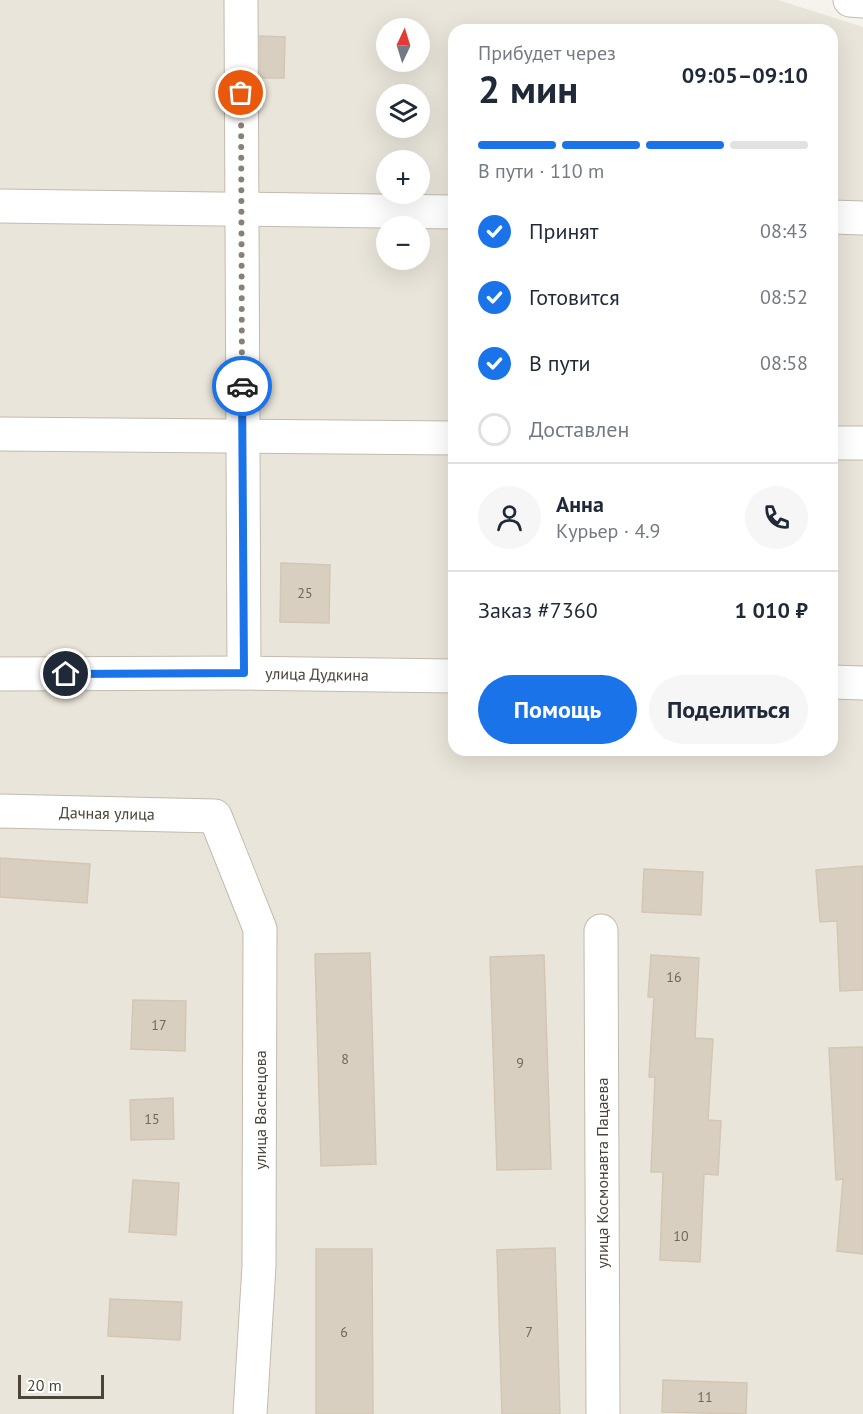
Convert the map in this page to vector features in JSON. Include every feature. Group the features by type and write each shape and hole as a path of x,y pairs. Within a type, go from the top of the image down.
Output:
{"street":[{"path":"241,0 244,673"},
{"path":"850,0 863,2"},
{"path":"0,206 448,212"},
{"path":"838,217 863,218"},
{"path":"0,434 448,438"},
{"path":"838,443 863,443"},
{"name":"улица Дудкина","path":"0,674 244,673 448,676"},
{"path":"838,682 863,683"},
{"name":"Дачная улица","path":"0,811 214,816"},
{"name":"улица Васнецова","path":"214,816 260,929 259,1266 250,1414"},
{"name":"улица Космонавта Пацаева","path":"601,932 603,1414"}],"shaded area":[{"path":"0,0 778,0 863,27 863,1414 0,1414"}],"building":[{"path":"260,36 285,37 284,78 260,78"},
{"path":"281,563 330,565 329,623 280,622"},
{"path":"0,858 90,864 87,903 0,897"},
{"path":"863,866 863,990 840,991 837,921 820,922 816,870"},
{"path":"644,869 703,872 701,915 642,912"},
{"path":"370,953 376,1164 321,1166 315,954"},
{"path":"544,955 551,1169 497,1170 490,957"},
{"path":"651,955 699,958 695,1038 713,1039 708,1120 721,1121 718,1175 704,1174 700,1262 660,1260 663,1172 651,1172 655,1077 649,1077 654,997 648,997"},
{"path":"133,1000 186,1001 185,1051 131,1049"},
{"path":"863,1047 863,1254 837,1251 843,1179 836,1180 829,1048"},
{"path":"173,1098 174,1139 131,1140 130,1100"},
{"path":"133,1180 179,1183 176,1235 129,1232"},
{"path":"555,1248 560,1414 502,1414 497,1250"},
{"path":"316,1249 372,1249 373,1414 316,1414"},
{"path":"110,1299 182,1302 180,1340 108,1336"},
{"path":"663,1380 747,1383 746,1414 662,1412"}],"way so far":[{"path":"241,93 242,386"}],"route":[{"path":"66,674 244,673 242,386"}]}
